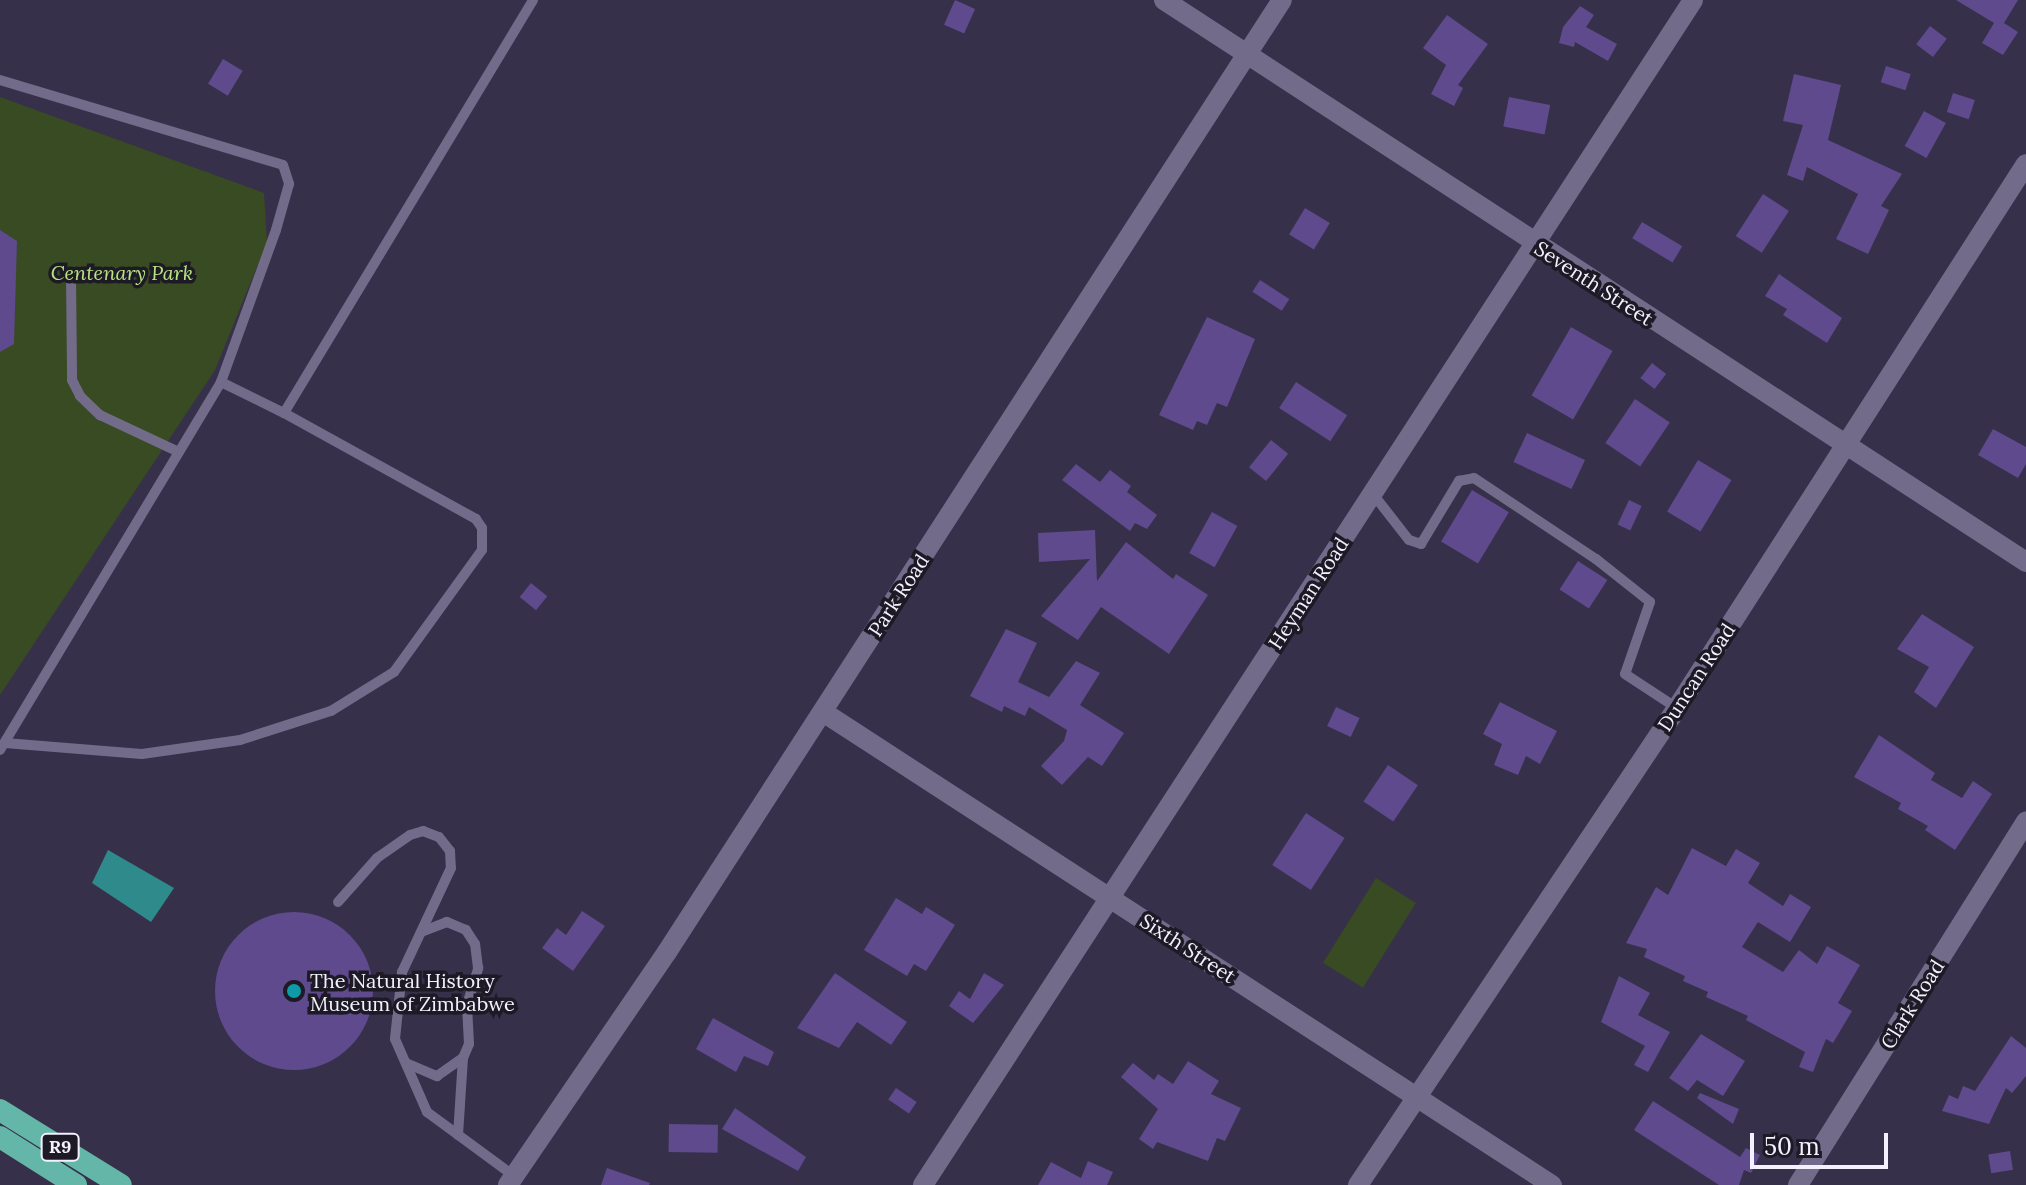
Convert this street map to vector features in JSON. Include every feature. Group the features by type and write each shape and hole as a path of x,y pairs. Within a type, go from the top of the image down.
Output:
{"highway":[{"name":"R9","path":"0,1110 121,1185"},
{"name":"R9","path":"0,1137 76,1185"}],"street":[{"name":"Seventh Street","path":"1164,0 2026,562"},
{"name":"Park Road","path":"511,1181 823,712 1282,0"},
{"name":"Heyman Road","path":"923,1185 1537,246 1693,0"},
{"name":"Duncan Road","path":"1358,1185 1677,708 2026,164"},
{"name":"Sixth Street","path":"823,712 1552,1185"},
{"name":"Clark Road","path":"1798,1185 2026,822"}],"lane":[{"path":"284,413 533,0"},
{"path":"0,80 120,112 286,169 289,184 276,230 221,382 2,746 142,754 240,740 331,711 394,672 482,550 482,528 476,519 284,413 221,382"},
{"path":"71,276 72,380 80,396 100,415 179,452"},
{"path":"1373,494 1409,540 1421,544 1459,481 1474,478 1596,559 1650,602 1625,674 1677,708"},
{"path":"338,902 377,858 423,831 439,837 450,851 451,868 402,972 395,1039 427,1112 511,1181"},
{"path":"421,932 447,922 466,930 475,944 478,968 467,1005 471,1022 463,1058 458,1135"},
{"path":"405,1062 437,1076 463,1058"}],"green space":[{"name":"Centenary Park","path":"0,97 264,193 267,242 215,370 0,695"},
{"path":"1376,878 1416,903 1363,988 1323,963"}],"shaded area":[{"path":"108,850 174,888 151,922 92,883"}],"building":[{"path":"955,0 975,9 964,34 944,25"},
{"path":"1956,0 2018,0 2004,23 2018,32 2003,55 1982,43 1994,23"},
{"path":"1580,6 1594,15 1586,27 1617,44 1608,61 1575,42 1574,47 1559,43 1563,27"},
{"path":"1447,15 1488,44 1458,85 1463,88 1454,106 1431,94 1446,65 1423,48"},
{"path":"1930,26 1947,39 1933,57 1916,44"},
{"path":"223,59 243,71 228,96 208,84"},
{"path":"1886,66 1911,74 1905,90 1881,82"},
{"path":"1794,74 1841,85 1828,140 1902,174 1881,206 1889,210 1868,254 1836,239 1858,194 1807,167 1803,181 1787,175 1803,125 1783,121"},
{"path":"1953,93 1975,100 1969,119 1947,112"},
{"path":"1509,97 1550,105 1545,134 1503,126"},
{"path":"1924,111 1946,123 1926,158 1905,146"},
{"path":"1763,194 1789,211 1762,253 1736,236"},
{"path":"1305,208 1330,223 1314,250 1289,235"},
{"path":"1642,222 1682,246 1673,262 1632,238"},
{"path":"0,230 17,241 14,344 0,352"},
{"path":"1779,274 1842,318 1827,343 1783,315 1787,309 1765,296"},
{"path":"1260,280 1289,299 1282,311 1252,292"},
{"path":"1207,317 1255,339 1227,407 1217,403 1207,425 1197,421 1193,430 1159,415"},
{"path":"1571,327 1613,351 1573,419 1532,395"},
{"path":"1652,363 1666,374 1654,389 1640,378"},
{"path":"1296,382 1347,415 1330,441 1279,408"},
{"path":"1635,399 1670,422 1640,466 1605,443"},
{"path":"1993,429 2026,447 2026,464 2018,478 1978,455"},
{"path":"1527,433 1585,460 1571,489 1513,462"},
{"path":"1271,440 1288,454 1266,481 1249,467"},
{"path":"1698,460 1731,480 1701,532 1667,511"},
{"path":"1076,464 1100,482 1110,470 1131,486 1127,492 1157,515 1147,529 1135,523 1130,531 1062,480"},
{"path":"1472,490 1509,512 1478,564 1441,541"},
{"path":"1629,500 1642,506 1630,530 1618,524"},
{"path":"1212,512 1237,526 1215,567 1189,553"},
{"path":"1095,530 1097,581 1126,542 1173,579 1176,574 1208,595 1169,654 1101,607 1078,640 1041,616 1090,559 1039,562 1038,533"},
{"path":"1578,561 1607,580 1589,609 1559,590"},
{"path":"531,583 547,596 536,610 520,597"},
{"path":"1922,614 1974,647 1936,708 1914,692 1929,667 1897,649"},
{"path":"1006,629 1037,643 1018,682 1049,697 1076,661 1100,673 1080,705 1124,733 1102,766 1088,757 1062,785 1041,766 1064,741 1067,730 1029,707 1025,716 1004,706 1002,712 970,696"},
{"path":"1500,702 1557,731 1540,764 1526,756 1518,775 1494,765 1502,744 1483,734"},
{"path":"1336,707 1360,718 1351,737 1327,726"},
{"path":"1879,735 1935,773 1931,780 1962,798 1973,781 1992,794 1955,850 1925,830 1928,826 1898,809 1901,803 1854,777"},
{"path":"1388,765 1418,785 1393,822 1363,801"},
{"path":"1306,813 1345,838 1311,890 1272,865"},
{"path":"1692,848 1726,866 1736,849 1760,863 1748,883 1783,906 1790,894 1811,907 1790,942 1758,922 1742,947 1783,972 1799,950 1817,964 1827,946 1860,965 1838,1003 1852,1011 1833,1043 1826,1039 1813,1072 1799,1067 1805,1052 1746,1020 1748,1016 1706,997 1708,992 1683,981 1685,976 1644,957 1647,949 1626,943 1656,887 1668,895"},
{"path":"896,898 922,914 926,907 955,925 926,971 914,964 907,976 864,950"},
{"path":"582,911 605,926 573,971 542,948 557,928 566,935"},
{"name":"The Natural History Museum of Zimbabwe","path":"294,912 324,918 350,935 367,961 373,991 367,1021 350,1047 324,1064 294,1070 264,1064 238,1047 221,1021 215,991 221,961 238,935 264,918"},
{"path":"835,973 907,1022 891,1045 857,1022 839,1048 797,1028"},
{"path":"984,973 1004,985 973,1023 949,1006 959,991 970,999"},
{"path":"1619,976 1650,993 1638,1015 1670,1032 1648,1072 1634,1065 1645,1046 1601,1022"},
{"path":"713,1018 774,1052 768,1066 744,1056 736,1072 696,1049"},
{"path":"1701,1034 1745,1061 1723,1096 1697,1080 1688,1091 1669,1078"},
{"path":"2011,1036 2026,1048 2026,1076 2012,1093 2006,1088 1989,1124 1942,1111 1949,1095 1958,1099 1963,1086 1975,1091"},
{"path":"1188,1061 1219,1081 1211,1094 1241,1108 1225,1141 1217,1138 1208,1161 1157,1142 1153,1149 1139,1139 1158,1109 1121,1077 1133,1063 1154,1080 1158,1074 1173,1084"},
{"path":"896,1088 917,1102 909,1114 888,1100"},
{"path":"1700,1093 1739,1109 1733,1124 1697,1098"},
{"path":"1653,1101 1740,1157 1746,1148 1760,1155 1751,1173 1744,1170 1739,1185 1719,1185 1634,1130"},
{"path":"735,1108 806,1157 798,1171 722,1129"},
{"path":"669,1124 718,1125 718,1153 669,1152"},
{"path":"2010,1151 2013,1170 1991,1173 1988,1154"},
{"path":"1088,1161 1113,1172 1107,1185 1038,1185 1051,1162 1081,1178"},
{"path":"607,1168 650,1183 601,1185"}],"place":[{"name":"The Natural History Museum of Zimbabwe","path":"294,991"}]}
